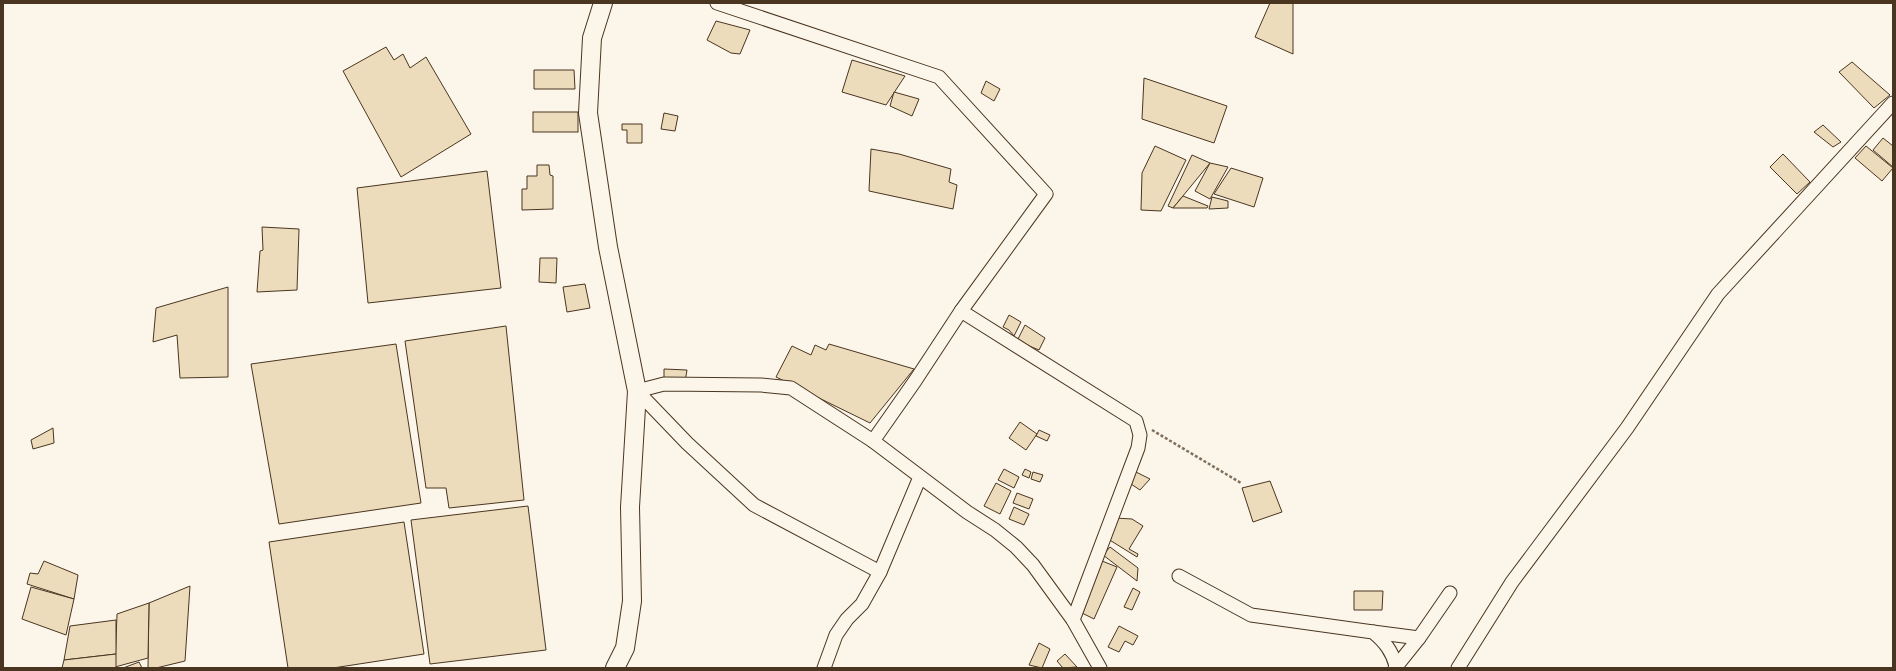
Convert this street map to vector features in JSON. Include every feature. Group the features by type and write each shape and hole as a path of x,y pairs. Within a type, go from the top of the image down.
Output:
{"street":[{"path":"603,3 592,38 588,113 608,247 637,391 630,507 632,601 625,648 615,668"},
{"path":"717,3 939,77 1046,194 961,311 873,441"},
{"path":"1458,668 1512,582 1627,428 1718,294 1893,103"},
{"path":"961,311 1136,421 1140,435 1138,448 1073,620"},
{"path":"637,391 664,384 761,385 791,388 873,441 1016,547 1033,565 1073,620 1100,668"},
{"path":"637,391 687,443 754,505 880,572"},
{"path":"824,668 836,635 847,619 862,604 880,572 920,477"},
{"path":"1179,576 1251,615 1419,638"},
{"path":"1396,667 1419,638 1450,593"},
{"path":"1373,632 1385,642 1392,653 1396,667"}],"path":[{"path":"1136,421 1241,483"}],"building":[{"path":"1270,3 1293,3 1293,54 1255,37"},
{"path":"716,21 750,30 740,54 731,53 707,40"},
{"path":"386,47 394,60 403,54 410,68 426,57 471,134 401,177 343,71"},
{"path":"852,60 905,76 886,105 842,92"},
{"path":"1852,62 1890,95 1874,108 1839,72"},
{"path":"534,70 574,70 575,89 534,89"},
{"path":"1144,78 1227,106 1214,143 1142,119"},
{"path":"986,81 1000,89 994,101 981,93"},
{"path":"894,92 919,99 912,116 890,106"},
{"path":"533,112 578,112 578,132 533,132"},
{"path":"664,113 678,116 675,131 661,129"},
{"path":"622,124 642,124 642,143 627,143 627,130 622,130"},
{"path":"1823,125 1841,142 1833,147 1814,132"},
{"path":"1883,138 1893,146 1893,167 1873,150"},
{"path":"1155,146 1186,160 1161,211 1141,210 1142,173"},
{"path":"1866,146 1893,168 1882,181 1855,158"},
{"path":"871,149 899,154 951,169 949,182 957,185 953,209 869,191"},
{"path":"1783,154 1810,182 1797,194 1770,167"},
{"path":"1192,155 1210,163 1173,208 1168,206"},
{"path":"1210,163 1228,167 1210,199 1195,191"},
{"path":"537,165 549,165 550,175 553,176 553,209 522,210 522,189 527,189 527,176 537,176"},
{"path":"1231,168 1263,178 1254,207 1214,194"},
{"path":"487,171 501,288 368,303 357,188"},
{"path":"1183,196 1208,206 1207,208 1173,208"},
{"path":"1212,197 1228,201 1228,208 1209,209"},
{"path":"262,227 299,229 297,290 257,292 260,251 263,250"},
{"path":"540,258 557,258 556,283 539,282"},
{"path":"585,284 590,308 567,312 563,287"},
{"path":"228,287 228,377 180,378 177,335 153,342 156,308"},
{"path":"1009,315 1021,322 1014,336 1009,330 1003,327"},
{"path":"1025,325 1045,338 1039,350 1017,341"},
{"path":"506,326 524,500 449,508 446,488 426,488 405,341"},
{"path":"396,344 421,503 279,524 251,364"},
{"path":"829,344 914,369 870,423 776,377 792,346 811,355 815,345 826,350"},
{"path":"664,369 687,370 685,382 664,384"},
{"path":"1020,422 1037,434 1026,450 1009,438"},
{"path":"53,428 54,443 33,449 31,440"},
{"path":"1039,430 1050,435 1047,441 1036,436"},
{"path":"1004,469 1019,477 1014,488 998,480"},
{"path":"1025,469 1031,472 1029,478 1022,475"},
{"path":"1134,471 1150,479 1140,490 1128,482"},
{"path":"1033,472 1043,475 1040,482 1031,479"},
{"path":"1270,481 1282,512 1253,522 1242,488"},
{"path":"996,483 1011,491 1000,514 984,506"},
{"path":"1017,493 1033,499 1029,509 1013,503"},
{"path":"528,506 546,650 430,664 411,520"},
{"path":"1014,507 1029,514 1024,525 1009,519"},
{"path":"1115,518 1132,519 1143,526 1129,549 1138,554 1137,557 1108,539"},
{"path":"404,522 424,654 333,668 288,668 269,542"},
{"path":"1110,547 1138,568 1137,581 1103,555"},
{"path":"44,561 78,575 74,599 27,584 30,573 38,574"},
{"path":"1102,561 1117,567 1094,619 1080,612"},
{"path":"190,586 185,661 156,668 148,668 149,603"},
{"path":"31,587 74,599 66,635 22,619"},
{"path":"1133,588 1140,592 1132,610 1124,607"},
{"path":"1354,591 1383,591 1382,610 1354,610"},
{"path":"149,603 148,658 115,667 117,614"},
{"path":"116,620 116,654 64,660 70,626"},
{"path":"1119,626 1138,636 1133,645 1125,641 1119,652 1108,647"},
{"path":"1039,643 1050,649 1042,668 1029,665"},
{"path":"116,654 116,668 62,668 64,660"},
{"path":"1065,654 1077,667 1063,668 1057,661"},
{"path":"139,662 142,668 123,668"}]}
